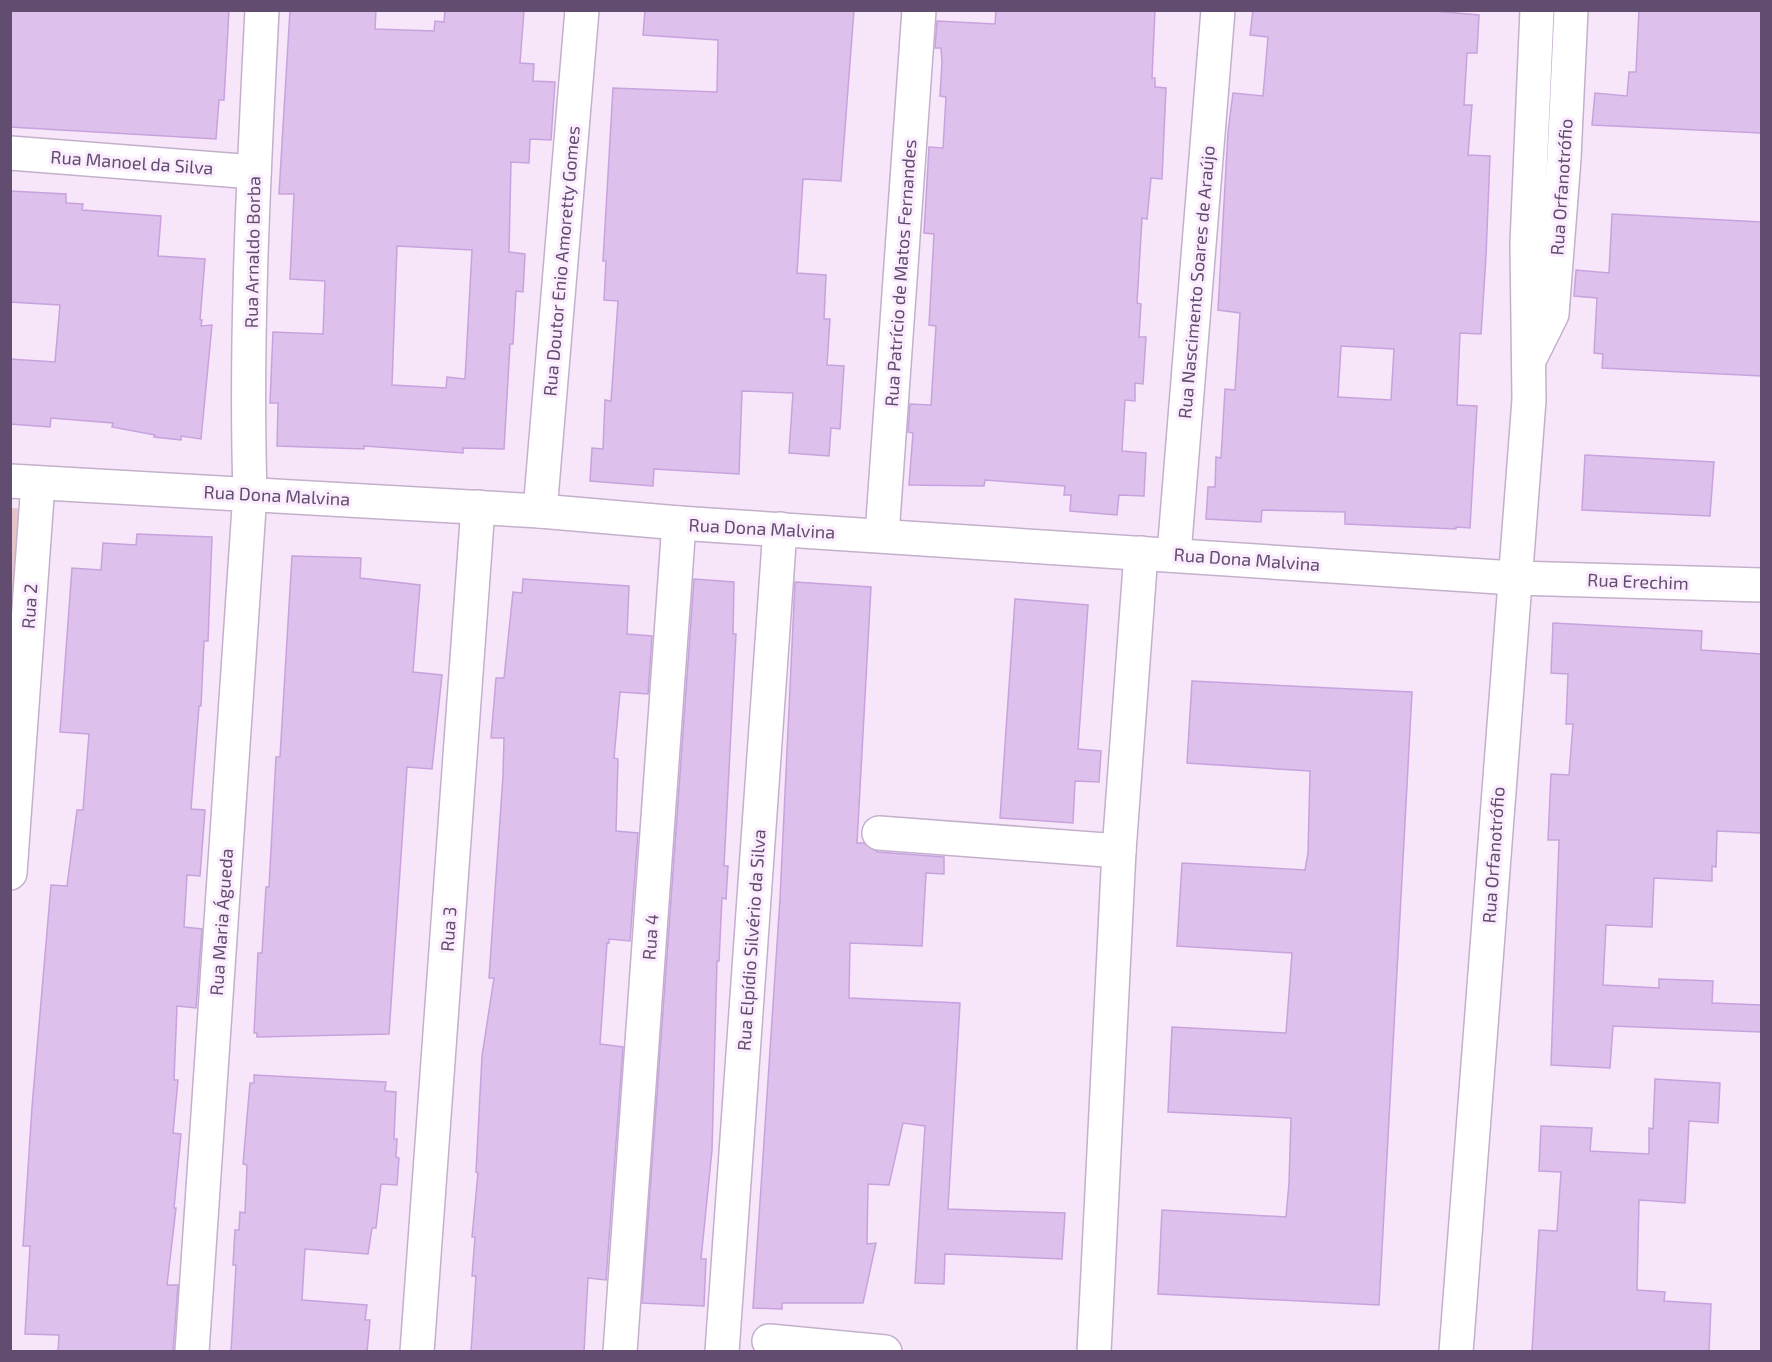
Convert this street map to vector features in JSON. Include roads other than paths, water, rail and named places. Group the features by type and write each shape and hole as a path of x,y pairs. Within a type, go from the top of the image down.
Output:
{"street":[{"name":"Rua Arnaldo Borba","path":"250,493 248,426 254,172 262,10"},
{"name":"Rua Doutor Enio Amoretty Gomes","path":"540,511 582,10"},
{"name":"Rua Patrício de Matos Fernandes","path":"882,535 919,10"},
{"name":"Rua Nascimento Soares de Araújo","path":"1174,554 1218,10"},
{"name":"Rua Orfanotrófio","path":"1456,1352 1529,400 1527,243 1537,10"},
{"name":"Rua Orfanotrófio","path":"1530,358 1552,314 1571,10"},
{"name":"Rua Manoel da Silva","path":"10,153 254,172"},
{"name":"Rua Dona Malvina","path":"24,482 478,507 680,523 1514,578"},
{"name":"Rua 2","path":"10,873 24,482"},
{"name":"Rua Maria Águeda","path":"192,1352 250,493"},
{"name":"Rua 3","path":"417,1352 478,507"},
{"name":"Rua 4","path":"620,1352 680,523"},
{"name":"Rua Elpídio Silvério da Silva","path":"722,1352 780,529"},
{"path":"1094,1352 1119,851 1141,553"},
{"name":"Rua Erechim","path":"1514,578 1761,585"},
{"path":"879,833 1119,851"},
{"path":"769,1341 885,1352"}]}
